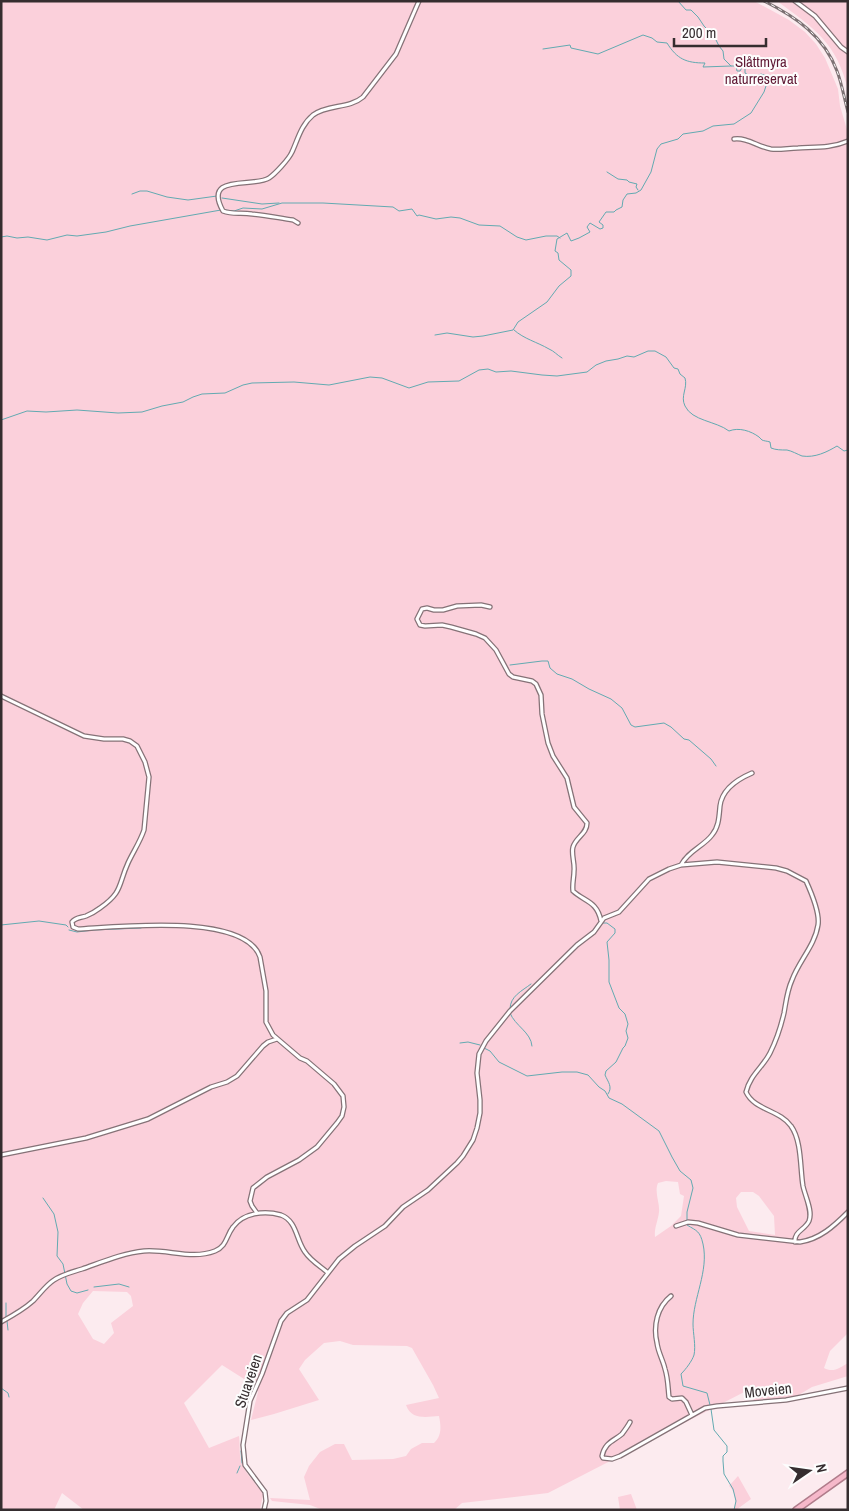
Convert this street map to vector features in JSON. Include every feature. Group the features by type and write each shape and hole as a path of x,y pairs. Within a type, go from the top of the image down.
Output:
{"highway":[{"path":"796,1510 848,1473"}],"street":[{"path":"298,223 293,220 252,214 226,213 219,202 220,192 225,186 230,184 266,180 291,155 299,133 314,115 320,111 358,102 396,54 420,1"},
{"path":"795,1 815,16 841,47 848,52"},
{"path":"734,139 742,138 760,146 778,149 836,145 848,141"},
{"path":"490,608 481,605 457,606 440,610 427,608 422,609 416,619 420,625 452,627 485,638 496,650 509,674 536,684 541,696 542,714 550,750 567,778 574,807 587,823 587,828 574,846 575,870 573,891 596,907 601,921"},
{"path":"1,696 84,736 130,741 141,752 148,769 149,783 144,830 128,862 119,889 111,899 97,910 86,916 74,919 72,922 73,927 80,929 145,925 186,926 228,932 249,942 260,957 266,991 266,1022 273,1035 338,1087 343,1096 344,1107 342,1116 317,1147 267,1177 253,1188 250,1201 257,1213"},
{"path":"681,865 691,853 712,836 719,819 721,802 729,788 752,773"},
{"path":"681,865 717,862 787,871 806,881 817,911 817,930 791,981 782,1022 770,1054 751,1079 746,1092 749,1098 758,1105 785,1119 795,1133 802,1180 810,1213 809,1220 797,1233 795,1242"},
{"name":"Stuaveien","path":"264,1510 265,1492 244,1462 243,1445 252,1393 262,1374 282,1321 287,1313 307,1300 327,1272 347,1252 385,1226 403,1207 428,1190 457,1163 473,1140 477,1128 480,1113 477,1073 479,1054 510,1011 577,945 594,932 601,921 607,916 622,910 637,891 649,880 681,865"},
{"path":"1,1155 86,1138 148,1119 237,1076 263,1046 277,1039"},
{"path":"676,1226 688,1222 698,1223 738,1235 795,1242 810,1241 822,1235 848,1212"},
{"path":"1,1322 25,1308 52,1281 65,1274 144,1251 167,1252 180,1255 213,1252 224,1245 233,1227 238,1222 257,1213 279,1214 289,1220 296,1229 300,1245 305,1253 327,1272"},
{"path":"671,1296 666,1300 657,1316 655,1330 657,1345 666,1371 669,1397 672,1399 682,1398 686,1402 692,1416"},
{"name":"Moveien","path":"630,1422 621,1435 611,1440 603,1450 602,1456 604,1458 612,1459 620,1456 706,1408 786,1400 848,1388"}],"green space":[{"name":"Slåttmyra naturreservat","path":"1,1 754,1 789,20 805,32 816,44 825,58 838,89 840,106 848,133 848,1333 830,1351 824,1368 833,1370 848,1363 848,1376 812,1387 792,1399 753,1404 752,1388 548,1493 462,1503 454,1510 323,1510 310,1505 272,1501 270,1498 310,1500 304,1477 309,1466 320,1452 335,1444 344,1444 352,1460 393,1459 406,1456 411,1449 422,1443 434,1443 440,1434 439,1416 424,1417 415,1415 408,1410 406,1405 439,1398 412,1348 407,1346 353,1345 340,1341 324,1343 305,1360 299,1369 319,1400 251,1420 258,1392 252,1384 222,1365 184,1403 209,1448 239,1436 240,1458 243,1466 263,1494 260,1510 84,1510 62,1493 54,1510 1,1510","holes":["666,1181 678,1182 680,1194 684,1196 681,1216 655,1237 659,1212 657,1186 658,1183","741,1192 753,1192 759,1196 774,1216 775,1235 749,1231 737,1207 736,1198","93,1291 127,1292 131,1296 133,1306 111,1323 114,1333 104,1344 93,1339 78,1314 83,1303"]},
{"path":"777,1 848,1 848,90 837,60 830,48 813,29"},
{"path":"738,1476 751,1499 734,1510 735,1497 729,1486"},
{"path":"631,1494 637,1510 620,1510 618,1497"}],"waterway":[{"path":"435,335 447,333 473,337 513,330 518,322 547,302 559,286 571,276 571,270 559,260 558,253 555,251 557,239 567,233 571,241 579,238 590,232 587,227 590,223 600,229 603,228 603,225 599,222 606,212 614,212 622,207 623,200 627,194 636,193 641,190 651,172 657,149 661,144 678,139 683,134 703,131 713,126 734,124 751,113 764,92 767,76 761,74 753,78 745,73 743,66 740,71 737,71 736,66 731,66 724,59 723,51 714,36 691,10 686,10 678,1"},
{"path":"543,49 570,45 571,48 598,54 643,35 657,42 667,43 674,53 687,61 705,63 703,67 731,66"},
{"path":"607,172 618,179 637,184 638,190"},
{"path":"132,194 147,191 167,197 188,200 217,196"},
{"path":"222,198 262,204 279,203"},
{"path":"225,210 234,211 243,208 262,209 282,203 393,207 399,211 412,209 417,216 436,219 460,218 479,225 500,226 517,237 526,240 546,236 557,236 560,238"},
{"path":"1,237 28,237 47,240 67,235 77,236 106,232 221,210"},
{"path":"514,330 562,358"},
{"path":"1,420 27,411 142,412 183,402 202,394 225,393 252,383 294,382 329,385 370,377 382,378 409,388 428,382 459,381 479,370 488,369 496,372 511,371 557,376 587,372 596,365 606,361 627,356 634,357 648,351 655,351 666,357 685,378 684,402 688,411 693,415 729,431 737,429 749,431 762,440 770,442 771,448 789,450 802,456 816,455 837,446 844,451 848,450"},
{"path":"510,665 548,661 550,668 557,674 572,679 611,699 622,708 631,725 635,727 664,723 684,739 689,740 711,759 716,766"},
{"path":"1,925 39,921 66,925 68,927"},
{"path":"603,923 607,923 615,929 615,933 607,942 609,982 619,1008 625,1014 628,1024 626,1031 628,1038 625,1046 616,1062 606,1071 605,1075 610,1087 608,1094"},
{"path":"69,930 77,932 141,928"},
{"path":"510,1009 514,997 531,984"},
{"path":"510,1013 515,1022 529,1037 532,1046"},
{"path":"460,1043 468,1042 480,1045"},
{"path":"484,1048 490,1051 499,1062 527,1076 562,1072 577,1072 588,1075 605,1091 609,1098 622,1104 659,1131 680,1171 691,1180 693,1188 687,1212 687,1225 696,1230 701,1236 704,1264 695,1304 693,1324 694,1355 689,1365 681,1374 683,1386 707,1393 710,1405"},
{"path":"43,1198 54,1214 58,1232 57,1256 63,1264 67,1284 71,1291 77,1293 88,1290"},
{"path":"94,1287 119,1284 129,1287"},
{"path":"6,1303 6,1317"},
{"path":"7,1321 8,1330"},
{"path":"1,1388 8,1393 9,1397"},
{"path":"711,1409 714,1430 727,1446 727,1452 723,1456 724,1474 733,1489 736,1501 734,1510"},
{"path":"241,1451 242,1463"},
{"path":"237,1473 240,1466"}],"railway":[{"path":"764,1 798,21 825,48 837,71 848,112"}]}
